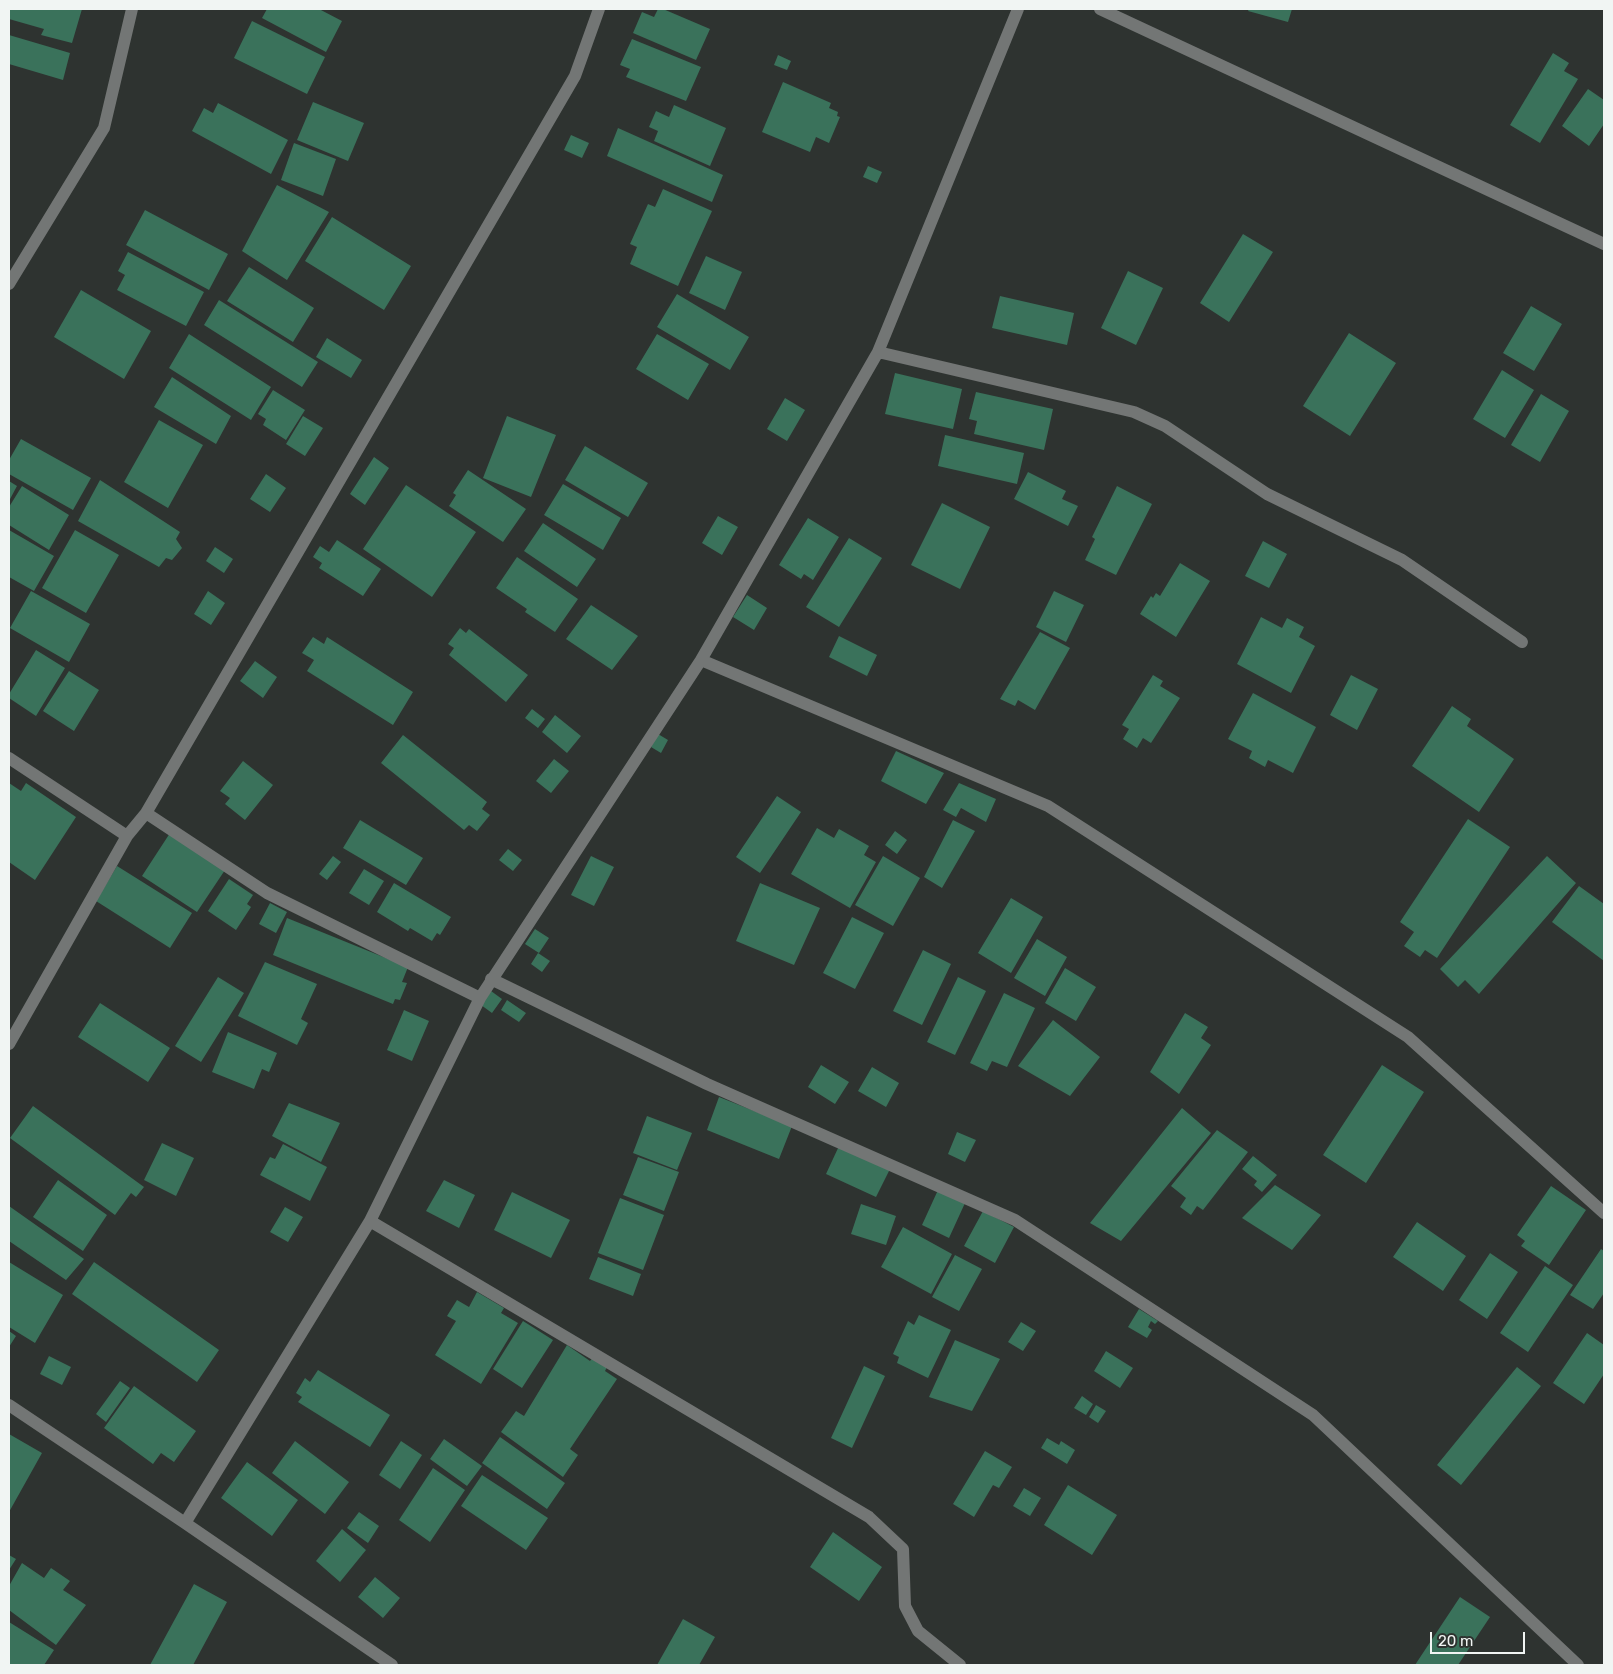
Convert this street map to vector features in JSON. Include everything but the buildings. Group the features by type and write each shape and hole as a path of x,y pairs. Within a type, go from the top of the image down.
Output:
{"street":[{"path":"9,284 104,128 132,9"},
{"path":"9,1044 127,836 146,813 575,76 598,9"},
{"path":"185,1523 370,1221 491,979 701,660 878,352 1018,9"},
{"path":"1100,9 1604,244"},
{"path":"878,352 1134,412 1165,426 1266,494 1402,560 1522,642"},
{"path":"701,660 1048,806 1408,1037 1604,1213"},
{"path":"9,758 127,836"},
{"path":"146,813 267,894 480,998"},
{"path":"491,979 707,1084 1015,1220 1314,1415 1578,1665"},
{"path":"370,1221 870,1517 903,1549 905,1606 918,1631 960,1665"},
{"path":"9,1405 392,1665"}]}
